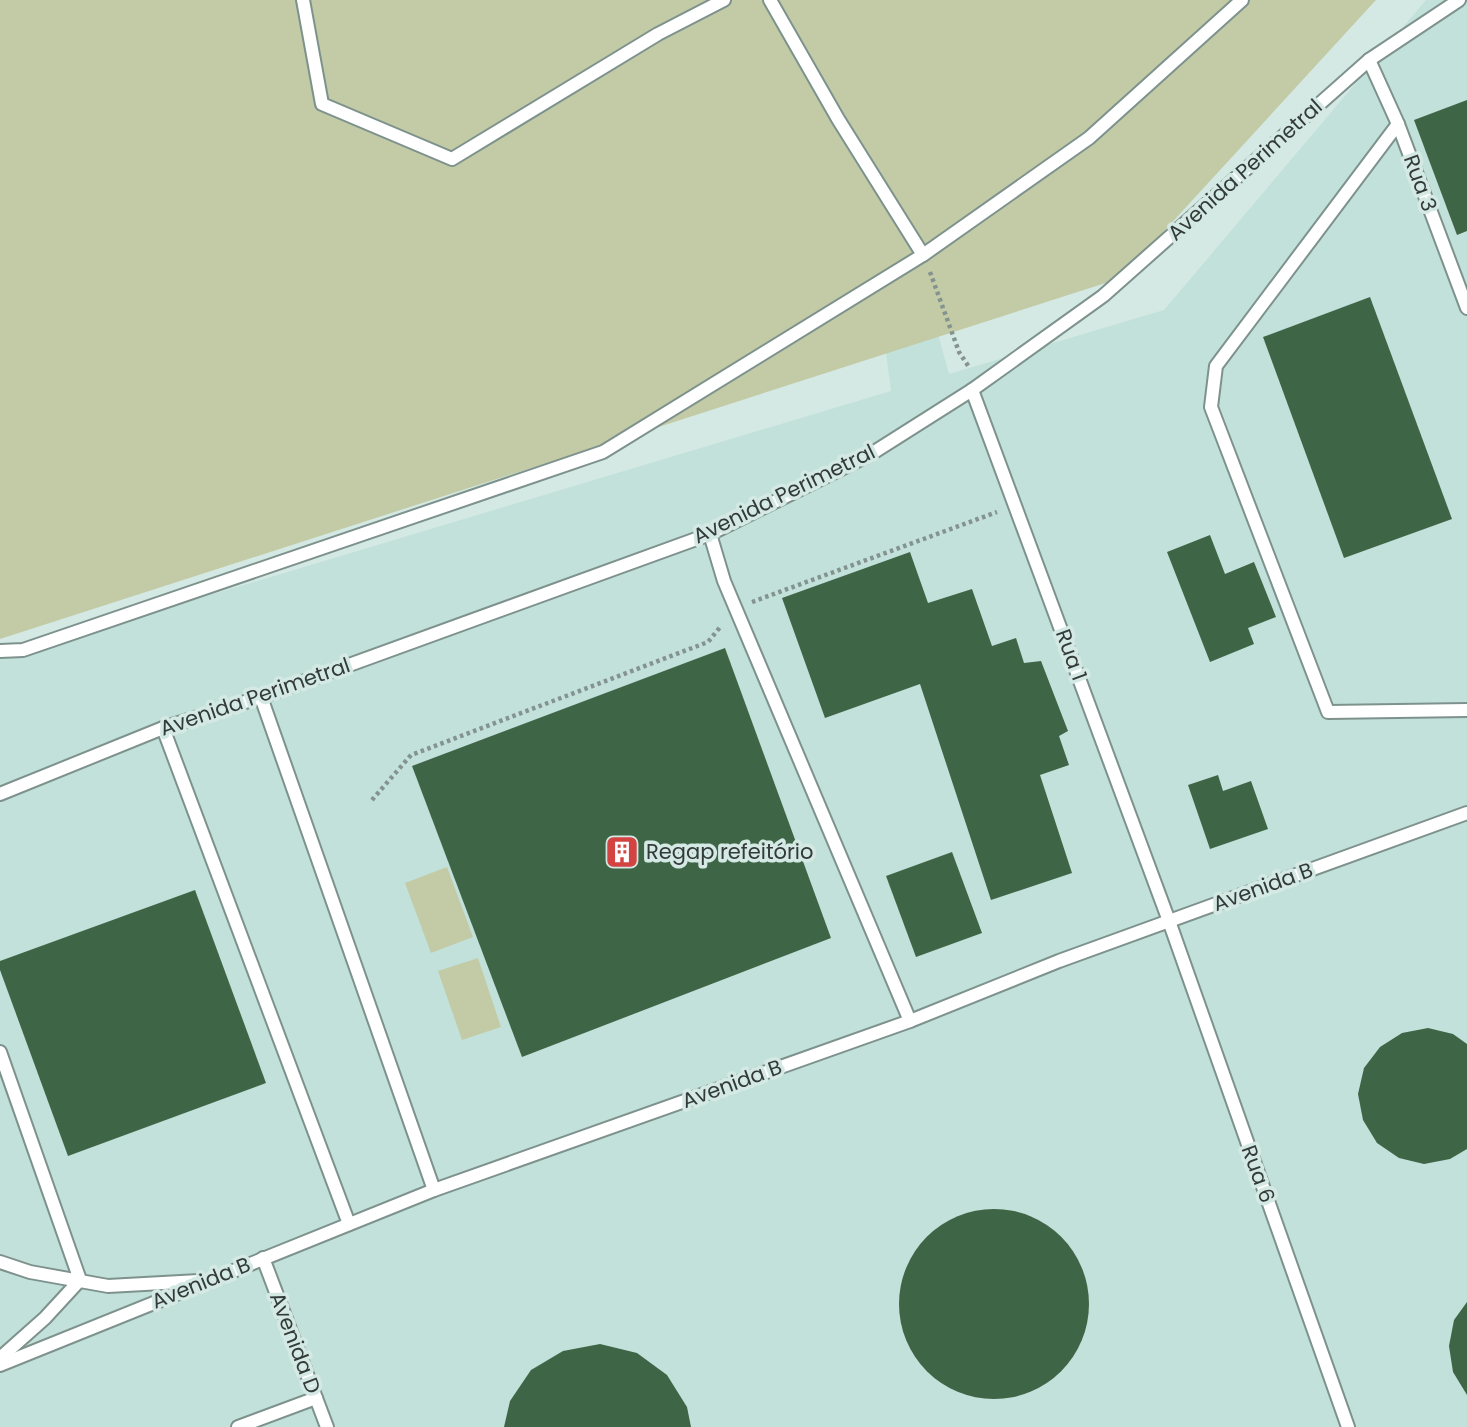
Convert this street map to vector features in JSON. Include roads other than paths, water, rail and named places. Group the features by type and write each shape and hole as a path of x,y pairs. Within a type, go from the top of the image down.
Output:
{"lane":[{"path":"303,0 322,104 452,159 658,34 724,0"},
{"path":"770,0 838,119 923,255"},
{"path":"0,651 23,650 603,452 923,255 1089,138 1242,0"},
{"name":"Avenida Perimetral","path":"0,794 163,728 261,697 710,534 871,454 972,390 1103,296 1369,60 1459,0"},
{"name":"Rua 3","path":"1369,60 1398,124 1467,308"},
{"path":"1398,124 1216,366 1211,407 1328,712 1467,710"},
{"name":"Rua 1","path":"972,390 1168,921"},
{"path":"710,534 724,581 910,1021"},
{"path":"261,697 434,1190"},
{"path":"163,728 349,1224"},
{"name":"Avenida B","path":"0,1365 434,1190 910,1021 1059,961 1467,813"},
{"name":"Rua 6","path":"1168,921 1348,1427"},
{"path":"0,1052 80,1280"},
{"name":"Avenida D","path":"263,1258 327,1427"},
{"path":"0,1262 30,1272 108,1286 210,1280"},
{"path":"0,1358 62,1301 80,1280"},
{"path":"238,1427 316,1398"}],"place":[{"name":"Regap refeitório","path":"622,852"}]}
